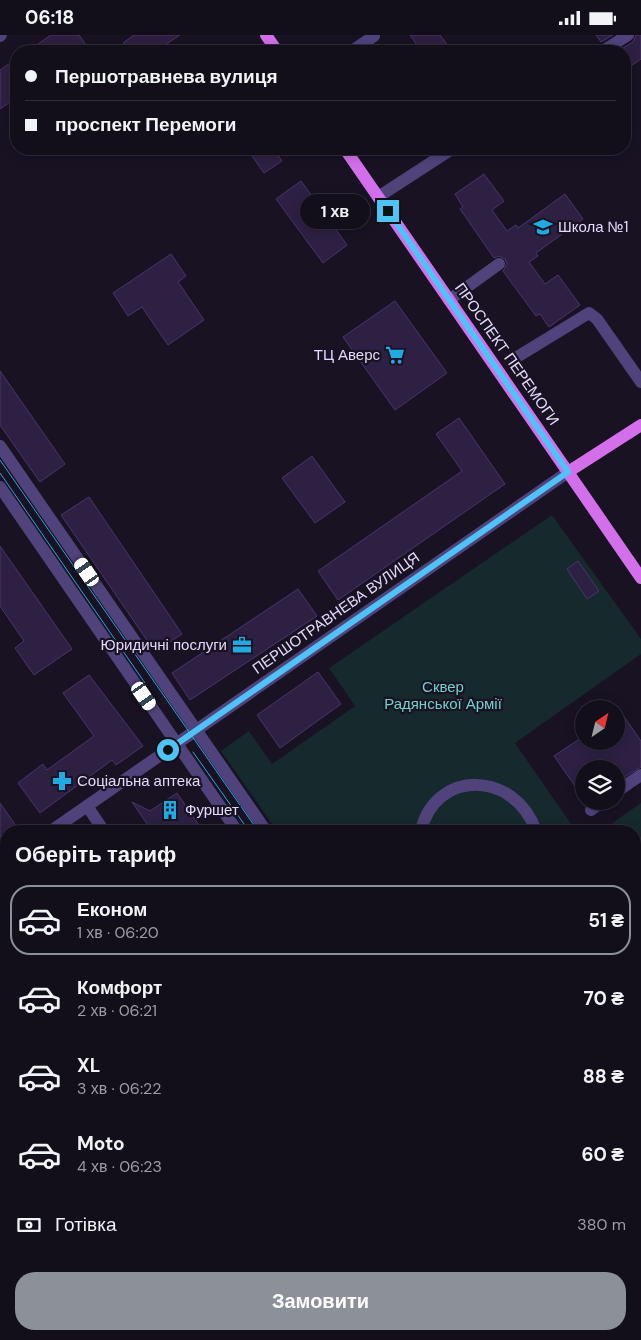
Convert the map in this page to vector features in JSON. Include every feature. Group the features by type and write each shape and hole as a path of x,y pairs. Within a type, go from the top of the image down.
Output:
{"main road":[{"name":"ПРОСПЕКТ ПЕРЕМОГИ","path":"349,155 641,578"},
{"name":"ПЕРШОТРАВНЕВА ВУЛИЦЯ","path":"568,472 641,425"}],"street":[{"path":"612,45 628,35"},
{"path":"361,45 374,36"},
{"path":"378,197 443,155"},
{"path":"449,300 499,264"},
{"path":"517,357 589,313 597,319 641,382"},
{"path":"0,446 262,825"},
{"name":"ПЕРШОТРАВНЕВА ВУЛИЦЯ","path":"60,825 568,472"},
{"path":"0,487 233,825"},
{"path":"625,786 641,775"},
{"path":"423,825 429,811 439,799 458,789 480,785 502,790 514,797 525,807 533,825"},
{"path":"87,806 100,825"}],"green space":[{"name":"Сквер Радянської Армії","path":"552,515 641,639 641,654 515,743 572,825 273,825 221,751 249,731 272,764 355,706 329,668"},
{"path":"641,803 641,825 610,825"}],"building":[{"path":"51,35 79,35 86,45 37,45"},
{"path":"134,35 180,35 165,45 124,45 123,43"},
{"path":"410,35 440,35 448,45 417,45"},
{"path":"596,35 613,35 601,42"},
{"path":"636,35 641,35 641,59 631,66 631,45 628,45 633,42"},
{"path":"10,63 10,102 0,109 0,70"},
{"path":"251,155 278,155 282,161 264,173"},
{"path":"484,174 504,201 492,210 507,231 516,225 518,228 565,194 583,219 536,253 538,256 529,262 545,284 558,275 580,305 549,327 540,314 536,316 503,271 507,264 505,259 499,256 494,258 460,209 463,207 455,194"},
{"path":"301,181 347,245 323,263 276,199"},
{"path":"171,254 186,276 178,282 204,320 168,345 142,307 128,316 113,293"},
{"name":"ТЦ Аверс","path":"395,301 447,373 395,410 343,337"},
{"path":"0,371 65,464 40,482 0,425"},
{"path":"459,418 505,484 338,600 318,571 462,471 436,434"},
{"path":"312,456 345,502 315,523 282,478"},
{"path":"89,497 182,634 155,652 61,515"},
{"path":"0,546 72,649 34,675 15,648 24,641 0,606"},
{"path":"578,561 599,591 587,599 567,569"},
{"path":"298,589 317,616 190,700 172,673"},
{"path":"318,672 341,704 280,748 257,715"},
{"path":"89,675 143,746 116,765 112,760 40,813 18,783 43,764 47,770 94,736 63,693"},
{"path":"625,718 641,741 641,767 625,777 625,760 575,760 575,786 554,756 575,742 575,750 625,750"},
{"name":"Фуршет","path":"177,793 199,825 148,825 132,802 150,811"},
{"path":"0,803 15,825 0,825"}],"tram line":[{"path":"0,460 254,825"},
{"path":"0,473 145,683"},
{"path":"193,752 245,825"}],"place":[{"name":"Школа №1","path":"543,227"},
{"name":"ТЦ Аверс","path":"395,355"},
{"name":"Юридичні послуги","path":"242,645"},
{"name":"Соціальна аптека","path":"62,781"},
{"name":"Фуршет","path":"170,810"}],"route":[{"path":"168,750 568,472 388,211"}]}
